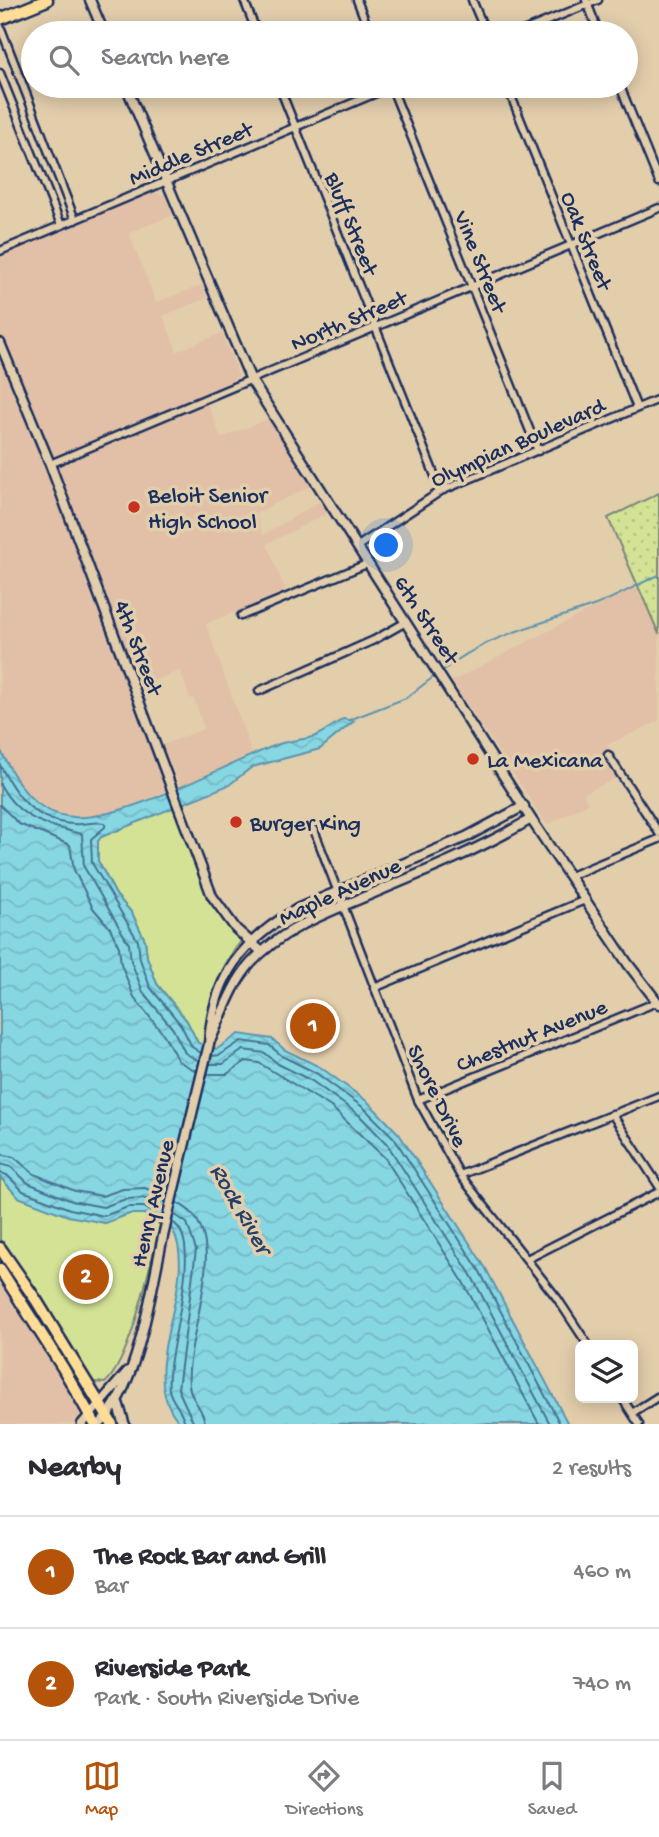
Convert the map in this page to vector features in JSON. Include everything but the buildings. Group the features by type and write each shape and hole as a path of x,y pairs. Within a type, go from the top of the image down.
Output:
{"main road":[{"path":"0,19 47,0"},
{"path":"0,1248 110,1420"},
{"path":"0,1269 95,1421"},
{"path":"118,1404 124,1424"}],"street":[{"path":"90,0 99,21"},
{"path":"244,0 252,21"},
{"path":"357,0 365,21"},
{"path":"472,0 481,21"},
{"path":"545,21 587,2 598,0"},
{"path":"587,2 594,21"},
{"path":"0,26 21,80"},
{"path":"0,72 61,225"},
{"path":"28,98 75,220"},
{"name":"6th Street","path":"131,98 251,380 531,819 658,1003"},
{"name":"Bluff Street","path":"284,98 441,491"},
{"name":"Middle Street","path":"0,251 364,98"},
{"name":"Vine Street","path":"397,98 474,285 538,451"},
{"name":"Oak Street","path":"512,98 637,408"},
{"path":"626,98 659,182"},
{"name":"North Street","path":"50,464 659,208"},
{"name":"4th Street","path":"0,343 50,464 212,895 236,929 262,952"},
{"name":"Olympian Boulevard","path":"358,546 441,491 659,399"},
{"path":"241,616 369,563"},
{"path":"259,691 374,640 406,622"},
{"path":"608,755 659,833"},
{"name":"Maple Avenue","path":"209,1044 214,999 231,963 284,916 490,826 524,806"},
{"name":"Maple Avenue","path":"209,1044 233,989 262,952 297,927 484,846 531,819"},
{"name":"Shore Drive","path":"314,830 418,1100 460,1175 527,1259 584,1340"},
{"path":"570,876 659,839"},
{"path":"374,988 585,900"},
{"name":"Chestnut Avenue","path":"418,1100 658,1003"},
{"name":"Henry Avenue","path":"82,1424 110,1420 130,1369 143,1326 209,1044"},
{"path":"460,1175 659,1096"},
{"path":"612,1114 659,1186"},
{"path":"527,1259 659,1192"},
{"name":"Henry Avenue","path":"95,1421 100,1402 130,1369"},
{"path":"632,1413 659,1396"},
{"path":"625,1403 639,1424"}],"shaded area":[{"name":"Beloit Senior High School","path":"155,192 164,195 173,215 129,233 156,302 202,285 207,298 163,316 177,351 222,333 239,376 204,395 221,438 268,419 311,486 256,513 263,535 321,501 328,513 267,544 286,591 206,624 253,756 180,786 162,745 204,729 194,698 190,699 180,671 131,689 169,790 122,809 97,816 73,818 51,811 24,794 0,749 0,256"},
{"path":"637,585 659,634 659,721 607,745 611,753 604,759 617,778 583,794 588,803 547,825 452,681"},
{"path":"0,1278 78,1404 81,1414 75,1424 0,1424"}],"green space":[{"path":"659,493 659,634 608,518"},
{"path":"174,806 209,895 241,941 224,966 214,990 203,1046 198,1044 187,1021 157,984 147,957 145,940 132,913 116,895 98,861 98,841 101,837"},
{"path":"0,1177 19,1197 105,1223 129,1214 144,1214 160,1225 132,1332 115,1371 105,1383 94,1382 90,1377 0,1240"}],"water":[{"name":"Rock River","path":"343,719 354,721 320,749 252,767 229,785 101,837 98,841 98,861 116,895 132,913 145,940 147,957 157,984 187,1021 198,1043 217,1049 239,1034 272,1039 285,1050 320,1067 368,1102 399,1134 485,1267 568,1424 181,1424 167,1403 163,1380 164,1355 179,1277 179,1253 173,1230 144,1214 129,1214 105,1223 68,1216 18,1197 0,1177 0,749 19,784 36,803 59,815 95,816 148,801 279,744 316,736"}],"waterway":[{"path":"441,672 493,640 599,604 659,575"},
{"path":"349,720 406,698 436,675"}],"place":[{"name":"Beloit Senior High School","path":"134,507"},
{"name":"La Mexicana","path":"473,759"},
{"name":"Burger King","path":"236,822"},
{"name":"The Rock Bar and Grill","path":"313,1026"},
{"name":"Riverside Park","path":"86,1277"}]}
